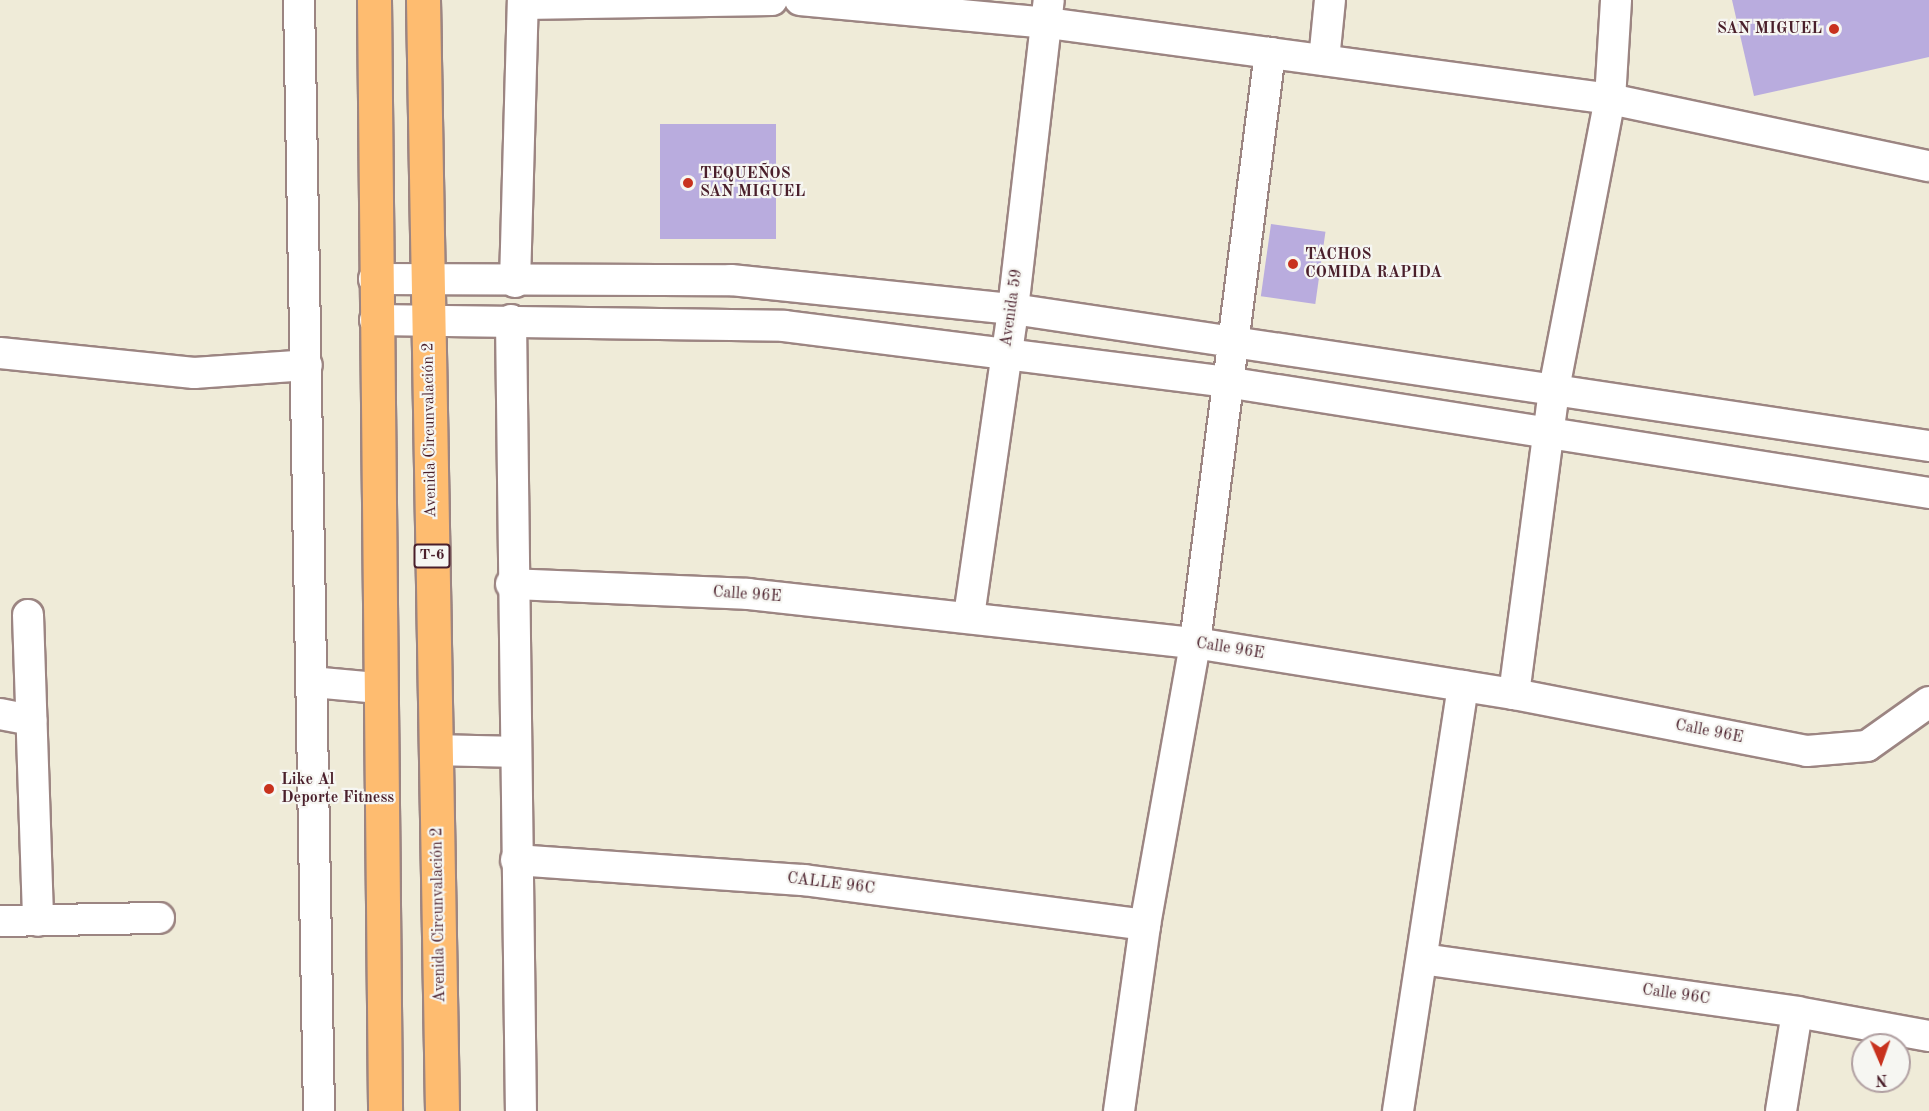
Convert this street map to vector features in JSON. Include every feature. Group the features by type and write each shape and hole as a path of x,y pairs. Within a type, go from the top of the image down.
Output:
{"highway":[{"path":"374,0 378,688 385,1111"},
{"name":"Avenida Circunvalación 2","path":"423,0 442,1111"}],"street":[{"path":"299,0 319,1111"},
{"path":"515,282 523,2 772,0"},
{"path":"800,0 1049,11 1269,53 1611,99 1929,166"},
{"path":"1324,60 1330,0"},
{"path":"1514,694 1554,389 1611,99 1616,0"},
{"name":"Avenida 59","path":"969,616 1014,309 1049,11"},
{"path":"1119,1111 1145,925 1195,643 1269,53"},
{"path":"374,279 515,282 731,280 1014,309 1233,344 1554,389 1929,446"},
{"path":"375,320 511,320 784,326 1226,382 1929,493"},
{"path":"511,320 511,584 516,752 521,1111"},
{"path":"0,352 194,373 307,365"},
{"name":"Calle 96E","path":"511,584 748,594 969,616 1195,643 1514,694 1807,751 1867,746 1929,702"},
{"path":"28,615 38,921"},
{"path":"312,682 378,688"},
{"path":"1398,1111 1463,686"},
{"path":"0,714 31,720"},
{"path":"436,750 516,752"},
{"name":"CALLE 96C","path":"516,860 804,880 1145,925"},
{"path":"0,921 159,918"},
{"name":"Calle 96C","path":"1422,959 1797,1012 1929,1036"},
{"path":"1781,1111 1797,1012"}],"building":[{"name":"SAN MIGUEL","path":"1732,0 1929,0 1929,57 1754,96"},
{"path":"660,124 776,124 776,239 660,239"},
{"name":"TACHOS COMIDA RAPIDA","path":"1271,224 1325,232 1315,304 1261,296"}],"place":[{"name":"SAN MIGUEL","path":"1834,29"},
{"name":"TEQUEÑOS SAN MIGUEL","path":"688,183"},
{"name":"TACHOS COMIDA RAPIDA","path":"1293,264"},
{"name":"Like Al Deporte Fitness","path":"269,789"}]}
